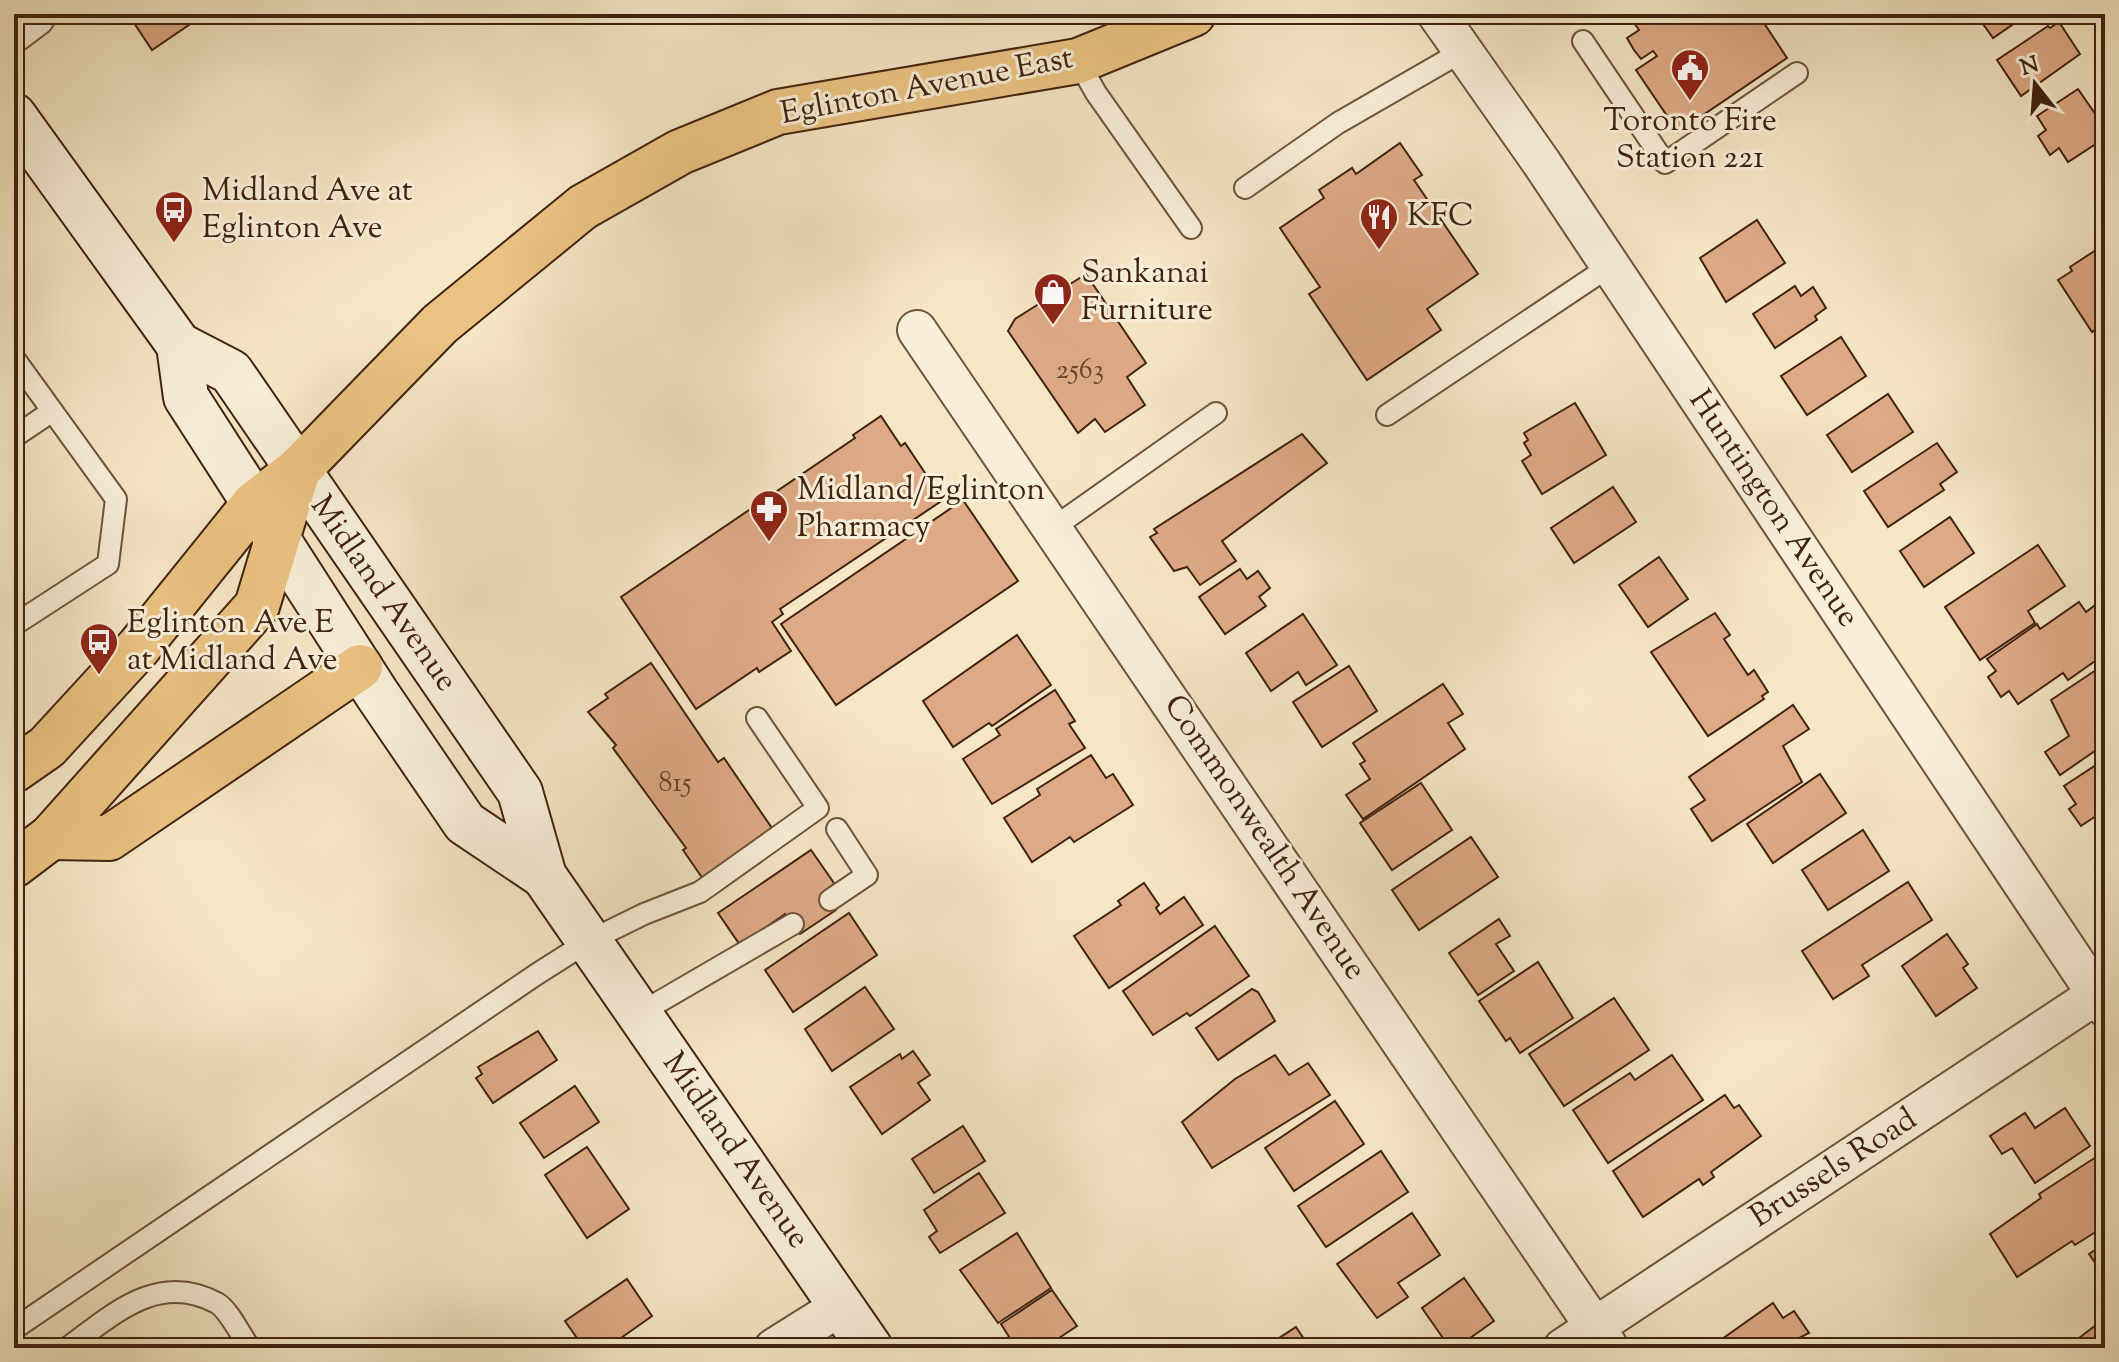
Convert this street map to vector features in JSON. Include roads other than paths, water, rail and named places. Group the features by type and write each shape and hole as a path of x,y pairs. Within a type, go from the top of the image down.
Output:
{"main road":[{"name":"Eglinton Avenue East","path":"14,770 47,747 138,648 266,522 298,470 440,324 583,207 637,173 778,112 1078,61 1176,17"},
{"name":"Midland Avenue","path":"14,116 179,345 231,372 520,792 544,876 870,1348"},
{"name":"Midland Avenue","path":"179,345 186,397 465,823 544,876"},
{"name":"Eglinton Avenue East","path":"14,865 51,837 257,606 266,522"},
{"path":"51,837 109,838 360,667"}],"street":[{"name":"Huntington Avenue","path":"1437,14 2102,997"},
{"name":"Commonwealth Avenue","path":"917,330 1602,1337"},
{"name":"Brussels Road","path":"1563,1348 1602,1337 2102,997"},
{"path":"774,1348 841,1306"}],"lane":[{"path":"14,44 42,23 47,14"},
{"path":"1583,41 1665,163 1797,73"},
{"path":"1245,188 1338,123 1463,51"},
{"path":"1078,61 1096,93 1191,228"},
{"path":"1387,415 1610,266"},
{"path":"14,358 116,499 108,564 14,625"},
{"path":"14,437 51,412"},
{"path":"1053,528 1216,413"},
{"path":"14,1329 589,941 644,914 700,892 818,808 757,718"},
{"path":"830,900 867,875 837,829"},
{"path":"640,1013 793,924"},
{"path":"67,1348 136,1298 175,1291 219,1304 250,1348"}],"place":[{"name":"Toronto Fire Station 221","path":"1690,102"},
{"name":"Midland Ave at Eglinton Ave","path":"174,244"},
{"name":"KFC","path":"1379,251"},
{"name":"Sankanai Furniture","path":"1053,326"},
{"name":"Midland/Eglinton Pharmacy","path":"769,543"},
{"name":"Eglinton Ave E at Midland Ave","path":"99,676"}]}
